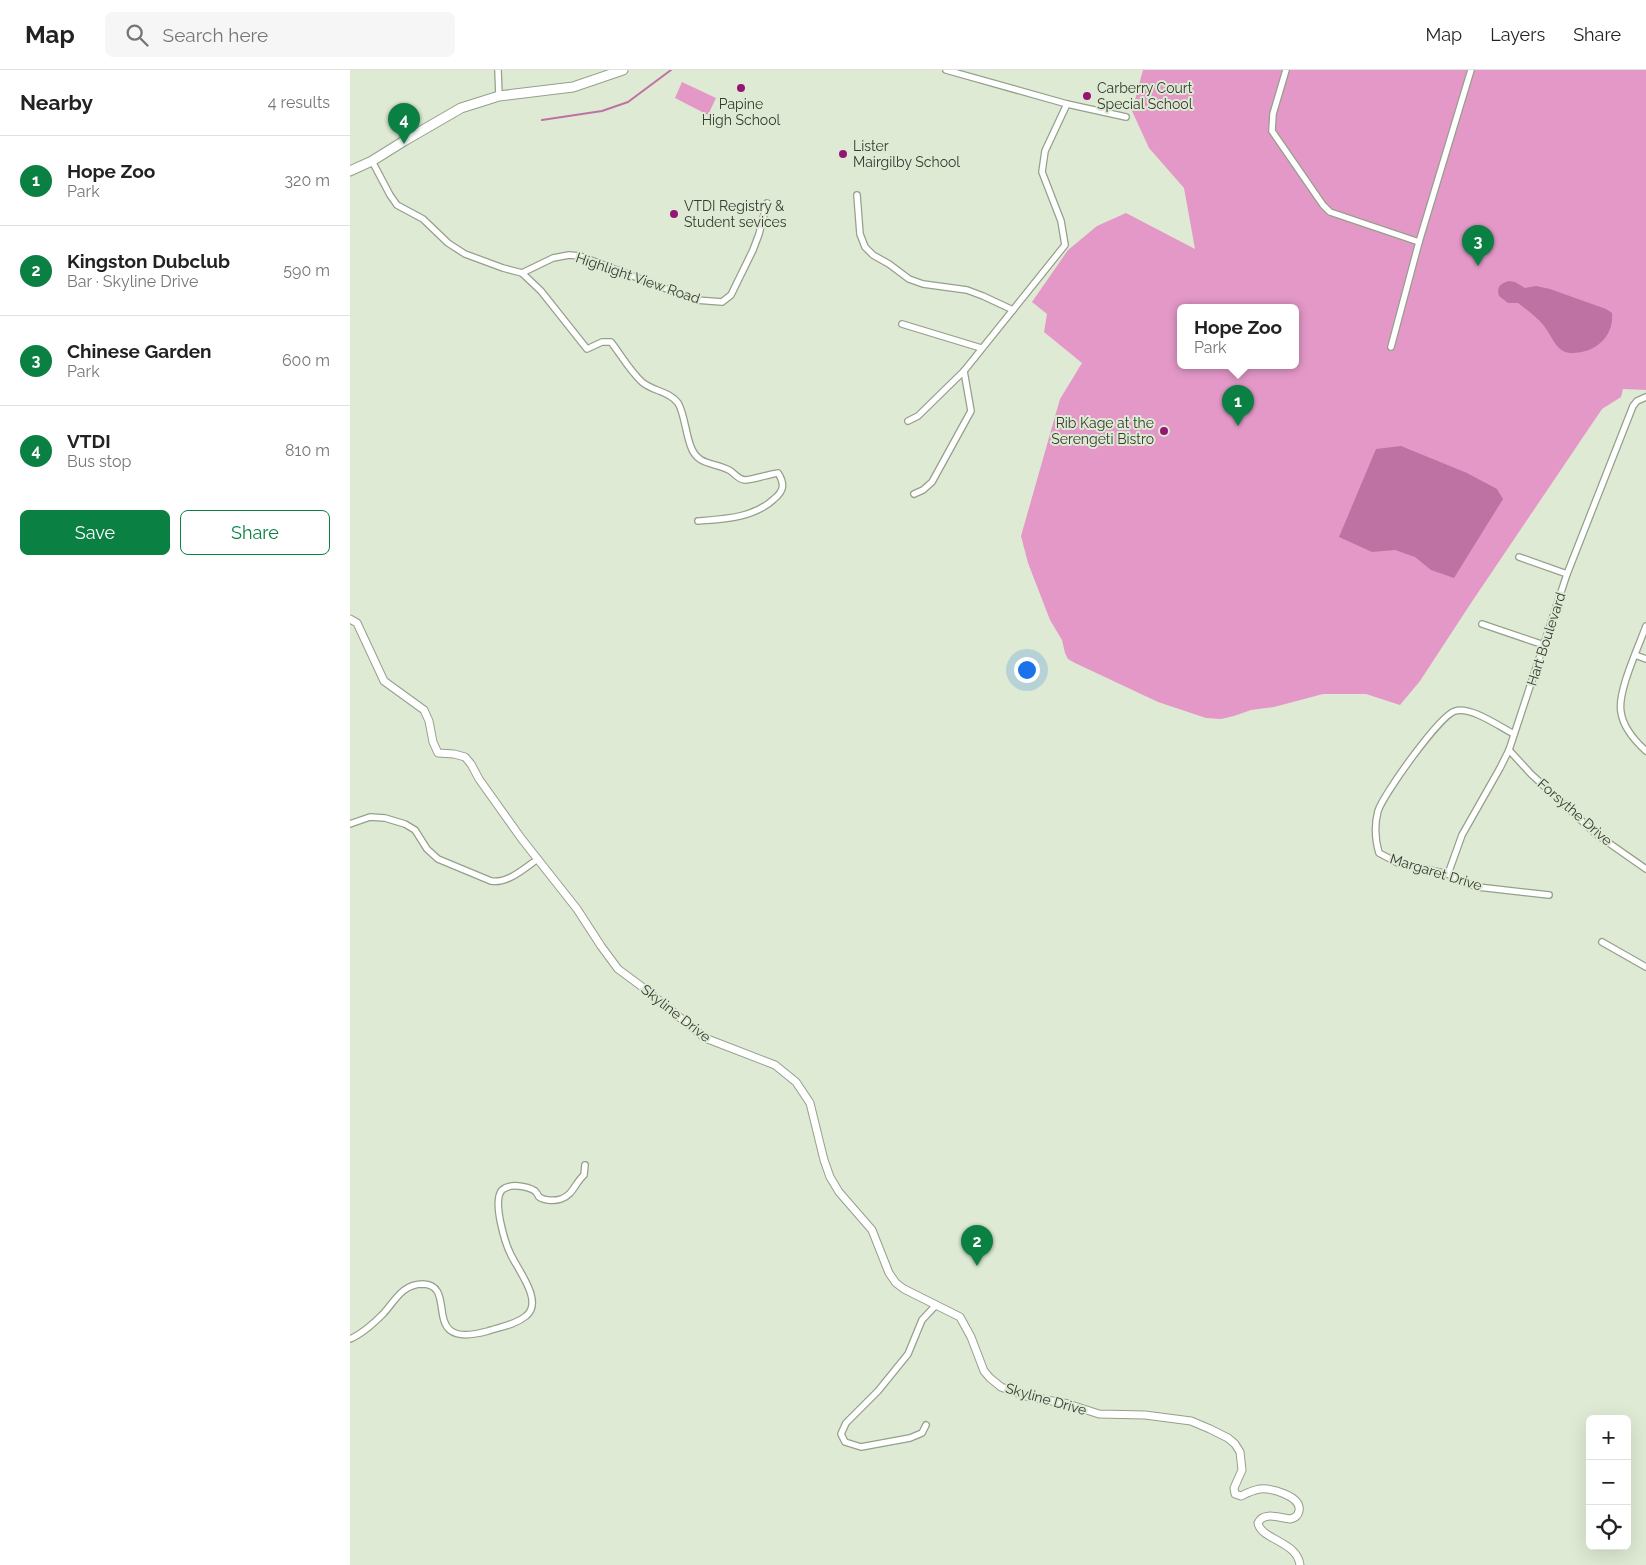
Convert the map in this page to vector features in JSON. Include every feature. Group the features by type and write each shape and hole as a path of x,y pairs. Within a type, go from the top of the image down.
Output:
{"main road":[{"path":"350,170 372,161 461,108 499,96 573,87 623,70"}],"street":[{"path":"498,70 499,96"},
{"path":"946,70 1067,104 1126,117"},
{"path":"1286,70 1272,114 1272,131 1323,205 1330,212 1420,242"},
{"path":"1391,347 1471,70"},
{"path":"908,421 918,416 964,371 1065,245 1061,221 1042,172 1045,151 1067,104"},
{"path":"372,161 390,195 398,205 423,219 448,244 464,254 522,273 541,291 587,349 602,342 611,342 643,383 671,396 681,408 691,448 696,456 704,462 729,470 738,478 745,480 778,473 782,479 784,486 779,495 757,511 718,520 698,521"},
{"path":"857,195 860,234 865,247 873,255 909,279 923,284 967,290 1013,310"},
{"name":"Highlight View Road","path":"522,273 553,258 569,255 580,256 696,300 722,302 731,295 752,250 759,234 767,203"},
{"path":"902,324 982,348"},
{"path":"914,494 923,490 932,482 971,411 964,371"},
{"name":"Hart Boulevard","path":"1448,874 1462,835 1509,750 1568,574 1622,432 1636,401 1646,397"},
{"path":"1519,556 1568,574"},
{"name":"Skyline Drive","path":"350,619 357,623 384,681 424,710 438,753 465,757 538,859 577,909 618,969 645,988 705,1038 775,1065 796,1082 810,1103 830,1177 838,1192 872,1230 889,1273 904,1290 960,1317 971,1337 984,1371 1001,1386 1026,1396 1068,1404 1099,1414 1144,1415 1191,1421 1228,1438 1235,1444 1242,1459 1242,1470 1234,1488 1235,1494 1241,1496 1252,1491 1266,1489 1281,1493 1296,1502 1299,1508 1298,1514 1294,1518 1265,1516 1260,1518 1258,1526 1261,1531 1298,1555 1300,1565"},
{"path":"1482,624 1544,645"},
{"path":"1646,626 1622,691 1620,710 1624,725 1646,750"},
{"path":"1635,655 1646,659"},
{"name":"Margaret Drive","path":"1514,734 1471,712 1454,711 1447,716 1404,768 1379,810 1375,836 1379,853 1398,863 1448,874 1460,881 1478,887 1549,895"},
{"name":"Forsythe Drive","path":"1509,750 1531,774 1596,834 1646,869"},
{"path":"350,824 370,817 385,818 405,824 415,830 426,849 438,859 491,881 506,880 538,859"},
{"path":"1602,942 1646,967"},
{"path":"350,1339 356,1337 382,1314 400,1292 412,1286 424,1284 437,1290 443,1322 447,1329 456,1335 472,1335 518,1322 528,1315 532,1307 532,1299 527,1283 510,1254 498,1213 499,1194 504,1188 522,1186 535,1191 540,1198 560,1200 568,1196 584,1175 585,1165"},
{"path":"926,1425 922,1433 910,1438 861,1446 845,1442 841,1434 846,1423 878,1391 908,1354 922,1320 936,1305"}],"shaded area":[{"path":"1143,70 1646,70 1646,390 1623,389 1621,397 1602,409 1420,681 1400,705 1366,694 1323,694 1274,707 1251,710 1221,719 1206,718 1158,702 1068,659 1062,640 1050,620 1028,563 1021,536 1060,399 1082,363 1044,332 1047,314 1032,302 1068,250 1097,226 1126,213 1195,249 1184,188 1149,148 1132,111"},
{"path":"682,82 716,98 708,115 675,98"},
{"path":"1509,281 1525,288 1536,286 1550,289 1606,309 1612,313 1612,322 1608,334 1596,347 1587,351 1571,353 1563,351 1532,314 1518,303 1508,303 1499,296 1498,290 1500,286"},
{"path":"1401,446 1467,473 1497,489 1503,499 1454,578 1431,570 1415,557 1395,550 1372,552 1339,537 1376,449"}],"waterway":[{"path":"542,120 602,111 628,102 671,70"}],"place":[{"name":"Papine High School","path":"741,88"},
{"name":"Carberry Court Special School","path":"1087,96"},
{"name":"VTDI","path":"404,144"},
{"name":"Lister Mairgilby School","path":"843,154"},
{"name":"VTDI Registry & Student sevices","path":"674,214"},
{"name":"Chinese Garden","path":"1478,266"},
{"name":"Hope Zoo","path":"1238,426"},
{"name":"Rib Kage at the Serengeti Bistro","path":"1164,431"},
{"name":"Kingston Dubclub","path":"977,1266"}]}
